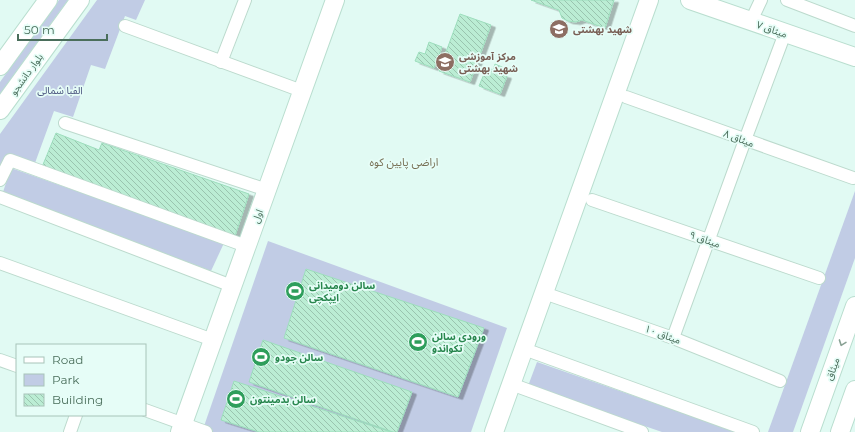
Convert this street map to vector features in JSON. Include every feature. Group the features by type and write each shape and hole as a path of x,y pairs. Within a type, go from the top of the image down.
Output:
{"street":[{"path":"0,65 48,0"},
{"name":"بلوار دانشجو","path":"0,110 80,0"},
{"path":"221,62 245,0"},
{"name":"اول","path":"182,428 335,0"},
{"path":"494,432 649,0"},
{"name":"میثاق ۷","path":"690,0 855,57"},
{"path":"751,21 761,0"},
{"path":"786,0 855,26"},
{"path":"125,26 302,91"},
{"path":"673,338 785,33"},
{"name":"میثاق ۸","path":"626,97 853,178"},
{"path":"65,123 267,190"},
{"path":"0,180 10,160 246,246"},
{"path":"0,197 232,286"},
{"name":"میثاق ۹","path":"592,200 819,278"},
{"path":"0,263 213,340"},
{"name":"میثاق ۱۰","path":"544,292 673,338 780,381"},
{"name":"میثاق","path":"810,432 855,306"},
{"path":"524,349 753,432"},
{"path":"0,360 16,366"},
{"path":"511,384 642,432"},
{"path":"840,432 855,390"},
{"path":"146,410 182,428 206,432"},
{"path":"70,432 76,416"}],"green space":[{"path":"59,0 68,0 0,94 0,82"},
{"name":"الفبا شمالی","path":"97,0 145,0 136,20 125,16 105,69 91,65 73,117 54,111 35,163 10,155 0,175 0,134"},
{"path":"11,168 224,243 211,271 3,192"},
{"path":"855,191 855,258 793,432 768,432"},
{"path":"268,241 507,328 471,432 202,432"},
{"path":"537,362 737,432 662,432 528,386"}],"building":[{"path":"531,0 614,0 605,28 582,20 576,22 568,21 562,18 559,10"},
{"path":"460,14 491,25 470,82 439,71"},
{"path":"429,42 442,47 434,68 415,61 419,52 425,54"},
{"path":"495,64 502,67 499,74 507,76 500,94 479,86 487,67 493,70"},
{"path":"56,133 99,150 102,143 249,194 235,236 42,167"},
{"path":"306,269 484,328 458,397 284,338"},
{"path":"263,340 412,392 397,432 393,432 249,382"},
{"path":"234,381 391,432 259,432 221,420"}],"place":[{"name":"شهید بهشتی","path":"559,29"},
{"name":"مرکز آموزشی شهید بهشتی","path":"445,62"},
{"name":"سالن دومیدانی ایپکچی","path":"295,291"},
{"name":"ورودی سالن تکواندو","path":"418,342"},
{"name":"سالن جودو","path":"261,357"},
{"name":"سالن بدمینتون","path":"236,399"}],"district":[{"name":"اراضی پایین کوه","path":"404,162"}]}
